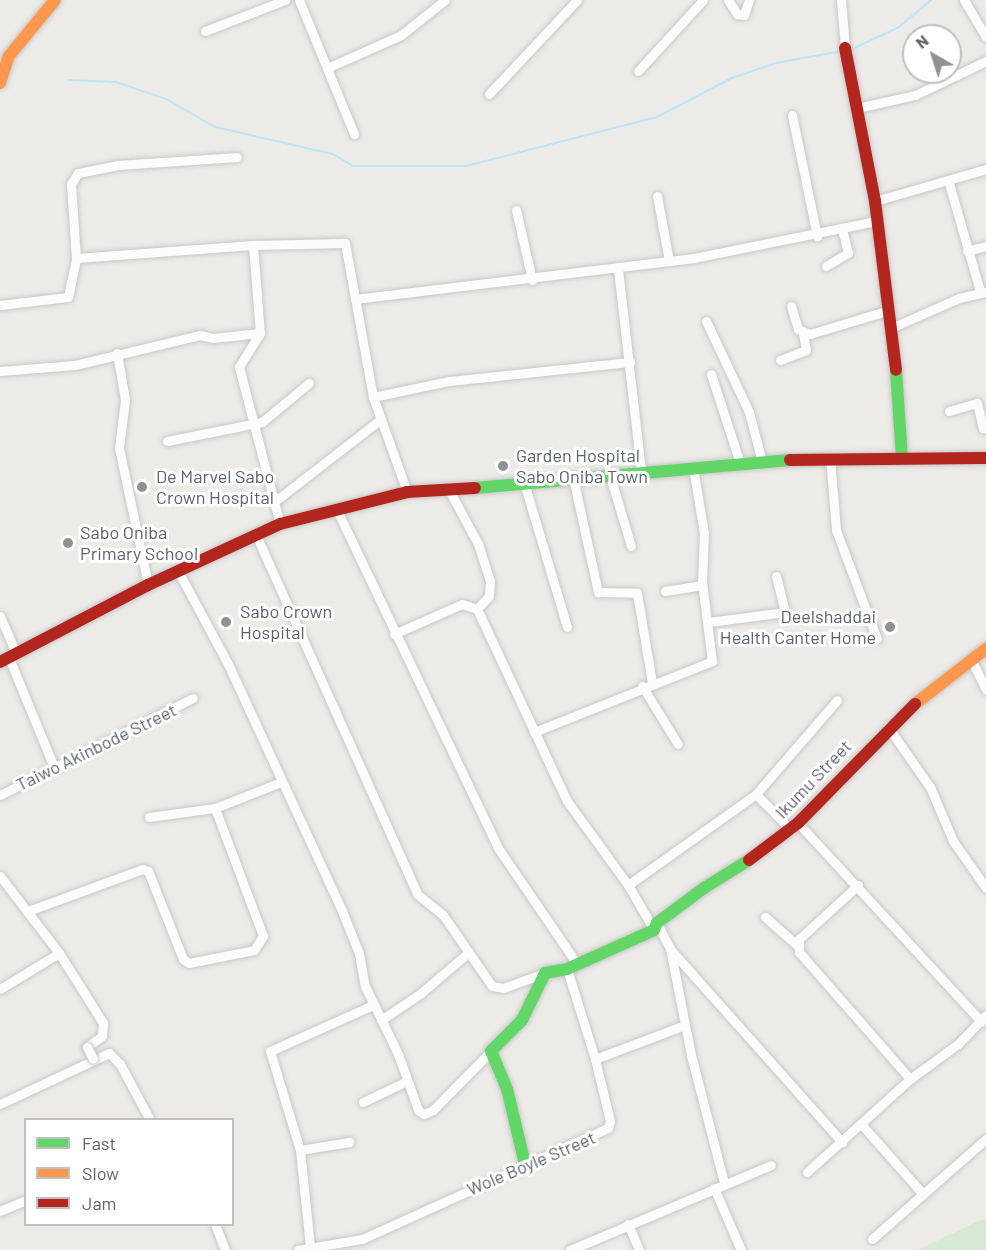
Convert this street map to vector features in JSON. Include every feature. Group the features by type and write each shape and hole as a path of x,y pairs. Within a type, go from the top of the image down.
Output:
{"street":[{"path":"0,83 15,47 55,0"},
{"path":"205,31 285,0"},
{"path":"299,0 354,134"},
{"path":"327,68 401,35 445,0"},
{"path":"489,94 577,0"},
{"path":"638,71 703,0"},
{"path":"728,0 737,14 744,15 749,0"},
{"path":"841,0 844,48 875,201 886,311 891,328 902,458"},
{"path":"964,0 986,37"},
{"path":"857,108 915,95 986,61"},
{"path":"792,115 817,236"},
{"path":"0,305 68,297 76,258 71,184 78,172 118,165 237,157"},
{"path":"875,201 986,169"},
{"path":"891,328 983,292 968,251 948,180"},
{"path":"657,196 669,261"},
{"path":"516,210 531,280"},
{"path":"355,299 618,269 817,236 876,221"},
{"path":"826,266 848,253 842,229"},
{"path":"76,258 341,240 346,247 374,397 407,492"},
{"path":"253,245 260,333 239,367 280,524"},
{"path":"968,251 986,246"},
{"path":"618,269 641,471"},
{"path":"780,360 807,350 803,333 791,306"},
{"path":"803,333 810,334 886,311"},
{"path":"706,321 749,412 762,462"},
{"path":"0,371 75,365 200,334 213,338 260,333"},
{"path":"117,353 125,400 119,448 148,585"},
{"path":"374,397 449,381 630,362"},
{"path":"711,374 740,463"},
{"path":"167,441 253,421 262,422 309,383"},
{"path":"949,411 977,404 983,428 986,428"},
{"path":"274,502 381,419"},
{"path":"830,458 836,531 877,639"},
{"path":"8,658 148,585 280,524 336,508 407,492 574,482 641,471 740,463 830,458 986,458"},
{"path":"534,732 652,682 712,661 703,585 704,533 693,467"},
{"path":"610,476 631,546"},
{"path":"574,482 598,592 637,593 652,682"},
{"path":"525,486 567,627"},
{"path":"448,488 478,544 490,581 489,596 477,609"},
{"name":"Wole Boyle Street","path":"298,1250 362,1239 525,1164 599,1136 608,1128 610,1121 572,967 498,848 394,634 336,508"},
{"path":"256,536 413,887 497,988 545,974"},
{"path":"177,571 228,664 357,949 362,977 373,1005 398,1054 405,1082 418,1110 424,1114 522,1020 545,974"},
{"path":"709,622 785,612 776,576"},
{"path":"665,591 703,585"},
{"path":"394,634 462,604 477,609 517,687 534,732 567,801 670,948 842,1142"},
{"path":"0,616 8,658 53,765"},
{"name":"Ikumu Street","path":"545,974 572,967 656,926 795,826 888,727 986,649"},
{"path":"971,659 986,690"},
{"path":"642,686 678,744"},
{"name":"Taiwo Akinbode Street","path":"0,795 53,765 192,698"},
{"path":"628,885 756,794 837,700"},
{"path":"888,727 930,787 953,841 986,888"},
{"path":"149,817 215,808 281,782"},
{"path":"756,794 795,826 858,885 984,1018 910,1079 862,1125 807,1172"},
{"path":"28,910 143,869 148,871 183,959 189,963 254,950 263,936 215,808"},
{"path":"0,876 59,953 103,1023 102,1036 87,1047 92,1059"},
{"path":"798,946 799,939 858,885"},
{"path":"765,917 798,946 910,1079"},
{"path":"670,948 685,1025 724,1183"},
{"path":"381,1020 421,993 469,952"},
{"path":"0,989 59,953"},
{"path":"310,1247 300,1150 270,1051 373,1005"},
{"path":"595,1059 685,1025"},
{"path":"491,1051 507,1089 525,1164"},
{"path":"0,1104 109,1053 120,1064 149,1118"},
{"path":"363,1102 405,1082"},
{"path":"862,1125 923,1194"},
{"path":"872,1239 986,1139"},
{"path":"300,1150 349,1142"},
{"path":"570,1250 771,1165"},
{"path":"714,1188 741,1250"},
{"path":"0,1211 24,1201"},
{"path":"628,1224 639,1250"},
{"path":"216,1226 225,1250"}],"green space":[{"path":"986,1219 986,1250 918,1250 980,1220"}],"waterway":[{"path":"850,50 899,27 931,0"},
{"path":"69,80 116,82 166,99 215,127 333,154 353,166 466,166 657,117 732,78 776,63 842,51"}],"traffic: fast":[{"path":"896,370 902,458"},
{"path":"475,488 790,460"},
{"path":"525,1164 507,1089 491,1051 522,1020 545,973 567,969 654,930 657,923 704,888 749,860"}],"traffic: slow":[{"path":"0,83 9,56 55,0"},
{"path":"915,704 986,649"}],"traffic: jam":[{"path":"845,48 875,201 896,370"},
{"path":"790,460 986,458"},
{"path":"0,662 148,585 280,524 407,492 475,488"},
{"path":"749,860 798,823 915,704"}],"place":[{"name":"Garden Hospital Sabo Oniba Town","path":"503,466"},
{"name":"De Marvel Sabo Crown Hospital","path":"142,487"},
{"name":"Sabo Oniba Primary School","path":"68,543"},
{"name":"Sabo Crown Hospital","path":"226,622"},
{"name":"Deelshaddai Health Canter Home","path":"890,627"}]}
